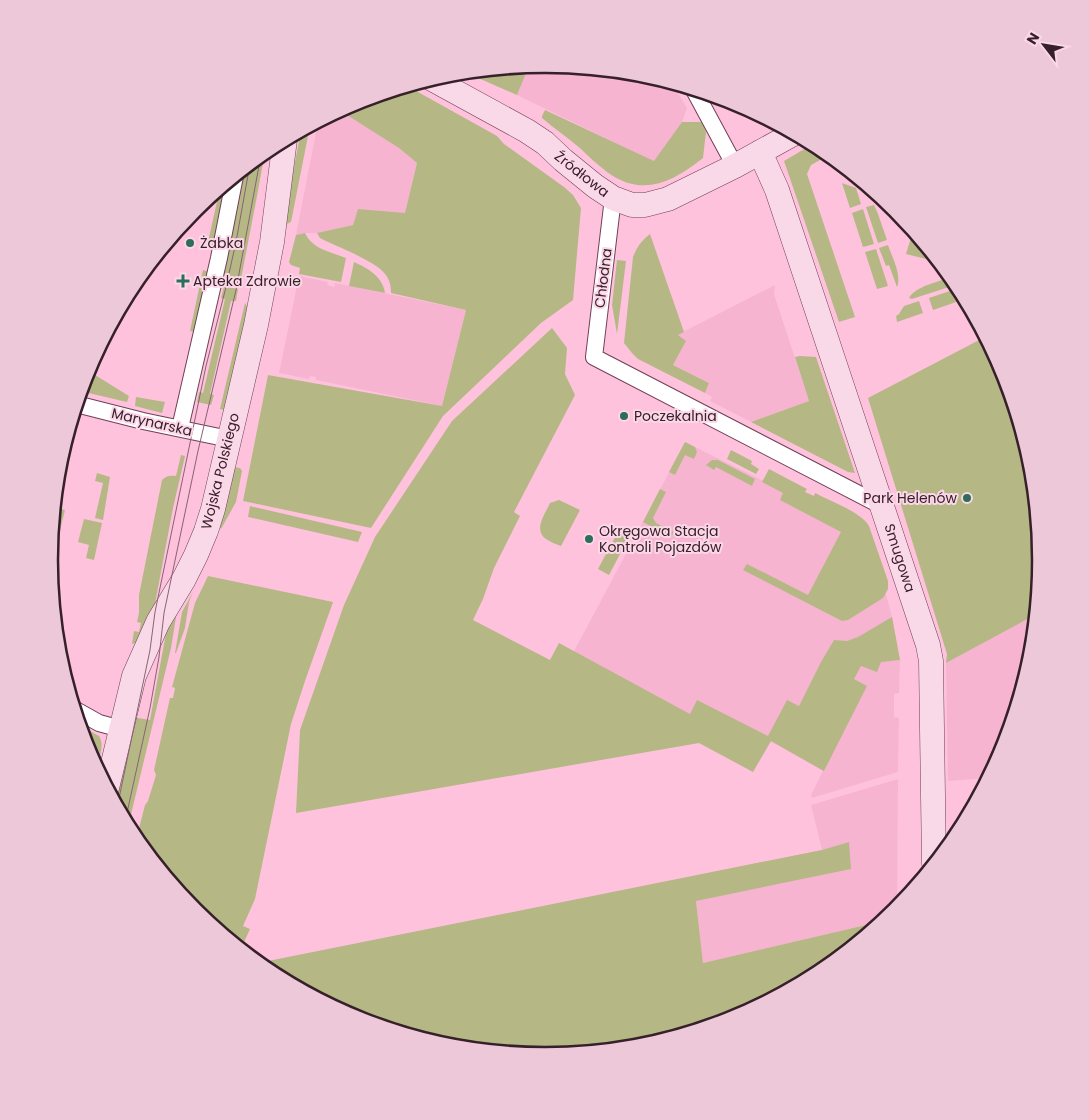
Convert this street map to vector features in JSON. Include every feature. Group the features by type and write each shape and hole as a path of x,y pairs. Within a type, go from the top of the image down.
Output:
{"street":[{"name":"Źródłowa","path":"442,84 527,130 595,186 613,198 636,206 655,203 684,192 787,137"},
{"path":"699,98 735,166"},
{"name":"Wojska Polskiego","path":"109,778 134,676 158,622 196,555 213,509 256,325 272,242 284,149"},
{"name":"Smugowa","path":"760,152 777,190 928,645 930,661 934,852"},
{"path":"180,428 219,258 233,186"},
{"name":"Chłodna","path":"613,198 594,357 882,506"},
{"name":"Marynarska","path":"82,405 229,439"},
{"path":"82,713 93,720 121,729"}],"shaded area":[{"path":"526,74 576,74 640,82 677,92 687,108 682,122 655,162 517,95"},
{"path":"347,115 399,148 417,163 405,214 358,209 353,225 317,233 296,235 317,130"},
{"path":"299,276 328,282 327,285 334,287 335,283 466,310 442,406 316,380 316,377 310,376 309,379 279,373"},
{"path":"775,285 774,294 809,401 751,422 710,401 712,397 705,393 709,383 673,365 686,341 677,335"},
{"path":"685,442 870,534 892,617 900,660 899,693 894,694 894,717 899,718 898,772 812,798 811,795 823,771 770,741 689,716 573,653"},
{"path":"1027,619 1022,655 1006,717 979,779 948,781 946,663"},
{"path":"898,779 897,896 867,925 703,963 695,876 822,850 811,805"}],"green space":[{"path":"526,74 517,95 477,78"},
{"path":"416,91 497,136 504,144 564,187 573,195 581,208 573,300 541,323 443,416 371,528 243,501 268,375 442,406 466,310 391,293 389,281 380,269 364,259 320,238 317,233 353,225 358,209 405,213 417,163 399,148 347,115"},
{"path":"545,110 654,161 682,122 702,122 706,132 703,158 692,167 669,180 657,184 633,184 620,180 607,172 542,118"},
{"path":"308,134 291,222 285,225 286,208 299,139"},
{"path":"805,149 821,159 811,165 807,174 855,317 839,322 784,161"},
{"path":"263,163 241,279 220,275 239,181"},
{"path":"842,183 856,188 861,204 850,208"},
{"path":"224,193 215,243 208,242 217,199"},
{"path":"874,205 887,240 878,243 866,207"},
{"path":"863,209 874,244 863,247 852,213"},
{"path":"305,233 312,243 328,252 346,258 341,282 299,274 300,268 291,265 289,262 296,235"},
{"path":"650,234 684,332 678,335 686,341 673,365 709,383 705,393 638,359 624,343 633,257 640,244"},
{"path":"911,239 927,259 906,254"},
{"path":"888,245 897,272 897,287 889,265 886,266 879,248"},
{"path":"876,249 888,286 877,289 865,252"},
{"path":"617,260 626,261 617,334 612,305"},
{"path":"354,262 369,270 378,278 384,287 385,293 349,286"},
{"path":"203,270 210,272 196,332 190,331"},
{"path":"943,280 948,287 912,299 909,298 922,287"},
{"path":"224,286 238,289 236,301 231,301 210,394 214,395 211,405 197,402 199,392 203,393 225,299 221,298"},
{"path":"950,291 957,302 933,310 929,298"},
{"path":"919,301 923,313 897,322 896,316 904,306"},
{"path":"245,303 249,309 226,410 220,409"},
{"path":"552,328 567,348 565,374 575,395 514,512 520,516 494,568 473,620 550,660 559,643 690,714 697,700 768,736 787,700 799,706 834,640 847,641 858,637 892,617 900,660 881,662 877,672 861,666 854,679 867,686 824,771 771,741 753,772 699,743 296,813 300,730 344,605 375,537 452,421"},
{"name":"Park Helenów","path":"979,340 1006,403 1022,465 1027,496 1032,560 1027,619 946,663 947,654 868,398"},
{"path":"795,357 816,357 855,473 848,472 751,422 809,401"},
{"path":"95,375 129,396 127,402 87,393"},
{"path":"136,397 165,402 162,413 135,406"},
{"path":"685,442 695,447 697,452 694,459 685,455 675,475 669,472"},
{"path":"731,450 752,461 751,464 759,469 756,474 727,459"},
{"path":"181,455 185,456 154,609 136,643 132,644 134,631 139,632 141,623 137,622 139,595 162,480 168,476 176,476"},
{"path":"712,460 718,460 755,479 752,486 716,467 714,470 706,465"},
{"path":"233,467 240,468 242,471 236,502 221,529 219,526"},
{"path":"769,469 807,489 805,492 814,496 815,493 837,503 865,521 869,526 888,581 888,589 883,598 848,620 842,621 743,570 747,564 808,595 841,532 780,500 783,493 762,482"},
{"path":"97,473 110,477 103,520 95,518 103,483 95,481"},
{"path":"660,489 666,492 653,518 656,523 674,532 671,537 643,522"},
{"path":"559,500 580,510 561,546 546,539 540,531 541,522 550,503"},
{"path":"250,506 362,532 358,542 248,517"},
{"path":"61,509 65,510 59,535"},
{"path":"84,519 102,523 94,560 86,558 89,545 78,542"},
{"path":"620,528 631,533 609,575 598,569"},
{"path":"208,576 333,602 291,724 255,899 243,926 250,929 244,943 223,926 178,881 139,829 156,775 154,770 170,698 173,698 175,688 172,687 195,603"},
{"path":"193,592 189,602 185,628 175,653 182,612"},
{"path":"177,611 171,648 131,816 115,789 132,717 150,720 167,628"},
{"path":"88,730 99,736 100,756"},
{"path":"849,842 851,869 696,901 703,963 867,925 815,965 760,997 701,1021 640,1038 576,1046 544,1047 481,1043 449,1038 388,1021 358,1010 301,982 268,961 822,850"}],"tram line":[{"path":"127,811 150,708 164,613 198,451 236,290 259,166"},
{"path":"119,797 150,650 155,612 206,366 236,242 248,174"}],"place":[{"name":"Żabka","path":"190,243"},
{"name":"Apteka Zdrowie","path":"183,281"},
{"name":"Poczekalnia","path":"624,416"},
{"name":"Park Helenów","path":"967,498"},
{"name":"Okręgowa Stacja Kontroli Pojazdów","path":"589,539"}]}
